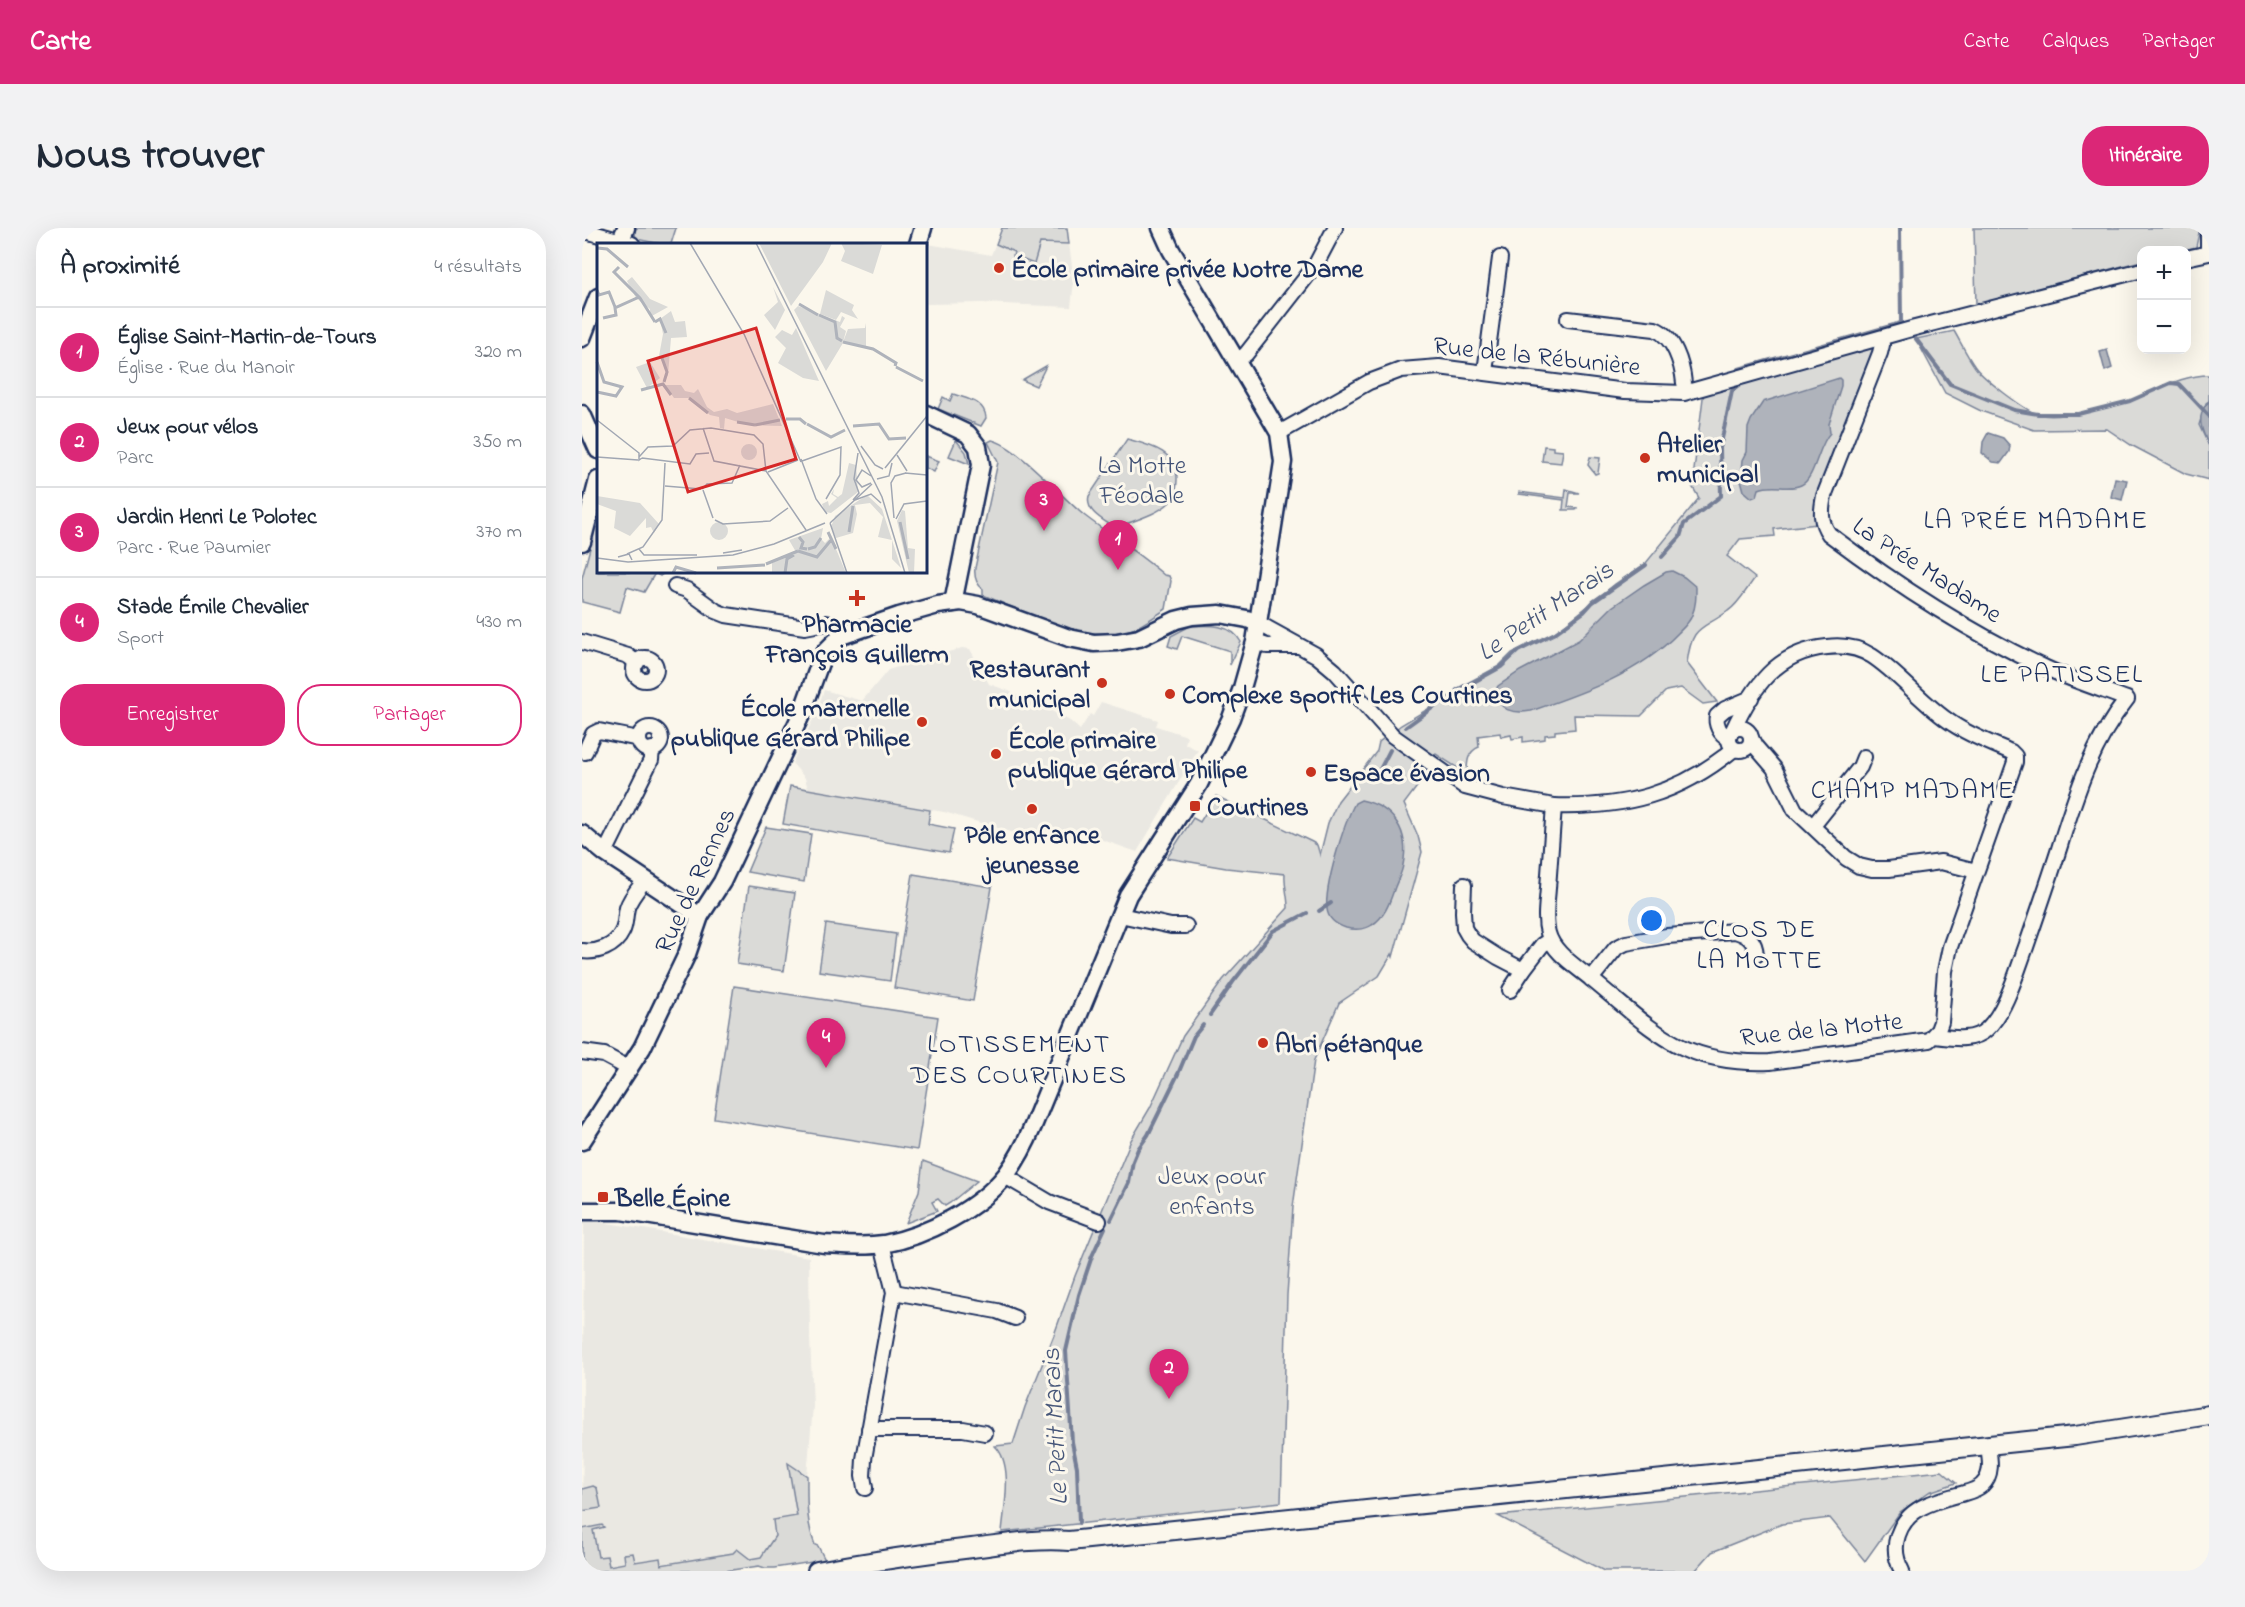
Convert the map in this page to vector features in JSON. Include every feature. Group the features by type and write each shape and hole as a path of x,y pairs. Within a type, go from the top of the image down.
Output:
{"main road":[{"path":"817,1571 893,1558 1024,1541 1050,1539 1069,1541 1988,1446 2075,1436 2209,1415"},
{"path":"879,1571 1028,1554 1051,1549 1069,1541"}],"street":[{"path":"918,243 923,228"},
{"path":"582,1211 621,1211 811,1242 849,1246 882,1244 920,1234 945,1223 989,1192 1005,1176 1019,1156 1119,915 1136,881 1199,784 1217,750 1242,688 1255,642 1283,462 1279,433 1171,250 1161,228"},
{"path":"1238,361 1246,354 1315,266 1335,228"},
{"path":"2191,257 2209,253 2208,228"},
{"path":"582,230 624,240"},
{"path":"1485,372 1500,258"},
{"name":"Rue de la Rébunière","path":"1279,433 1369,382 1401,370 1439,367 1624,391 1684,393 1881,338 2137,271"},
{"path":"584,330 597,299"},
{"path":"1568,319 1655,329 1664,333 1672,344 1683,372 1684,382"},
{"name":"La Prée Madame","path":"1881,338 1880,353 1824,496 1821,509 1824,528 1866,560 1984,634 2046,668 2127,699"},
{"path":"927,414 968,434 974,440 980,454 980,477 953,603"},
{"path":"583,420 597,448"},
{"path":"582,542 597,484"},
{"path":"675,586 687,590 720,613 805,627 831,624 841,636 899,616 953,603 978,605 1058,635 1094,643 1139,638 1176,620 1192,616 1220,614 1247,619 1316,655 1335,671 1393,736 1465,787 1503,797 1554,806 1575,807 1641,800 1675,788 1702,770 1744,729 1774,768 1790,802 1846,858 1859,866 1889,869 1941,862 1976,871"},
{"name":"Rue de Rennes","path":"582,1141 630,1069 679,974 700,916 722,882 801,715 823,657 841,636"},
{"path":"582,642 628,656 637,663"},
{"path":"1255,642 1279,647 1299,646"},
{"path":"1732,741 1751,698 1767,674 1789,657 1815,648 1845,646 1869,654 1880,662 1952,724 2015,756 2015,762 1950,947 1945,972 1941,1022 1935,1036"},
{"path":"1732,741 1748,747 1751,698"},
{"path":"1751,698 1725,709 1717,716 1719,730 1722,735 1774,768"},
{"name":"Rue de la Motte","path":"1550,940 1557,950 1660,1036 1680,1047 1720,1060 1747,1063 1770,1062 1929,1040 1935,1036 1951,1038 1979,1035 1988,1028 2002,1006 2045,893 2085,770 2105,731 2127,699"},
{"path":"605,853 651,760 652,749 660,742 660,735 656,730 646,729 640,733 639,739 643,747 652,749"},
{"path":"585,752 593,734 599,731 639,739"},
{"path":"1813,826 1860,767 1864,757"},
{"path":"1510,990 1542,945 1550,940 1546,920 1554,806"},
{"path":"582,834 605,853 700,916"},
{"path":"582,951 599,951 616,939 622,932 632,897 645,880"},
{"path":"1464,885 1464,928 1468,935 1473,941 1498,957 1523,970"},
{"path":"1119,915 1171,926 1186,926"},
{"path":"1591,979 1616,948 1634,940 1735,931 1745,934 1752,940 1756,955"},
{"path":"582,1052 604,1055 630,1069"},
{"path":"1005,1176 1049,1202 1099,1221"},
{"path":"582,1201 603,1204 621,1211"},
{"path":"866,1488 863,1476 869,1429 894,1292 882,1244"},
{"path":"894,1292 997,1311 1015,1318"},
{"path":"869,1429 963,1429 985,1433"},
{"path":"1902,1571 1895,1551 1902,1525 1921,1507 1982,1486 1990,1469 1988,1446"}],"shaded area":[{"name":"École primaire privée Notre Dame","path":"1002,228 1067,228 1074,281 1071,307 982,303 927,304 928,244 991,255"},
{"path":"2107,350 2112,368 2105,371 2100,352"},
{"path":"1839,378 1841,386 1829,424 1830,433 1822,445 1806,482 1796,487 1764,487 1759,489 1757,496 1752,498 1744,491 1741,480 1743,460 1747,452 1748,428 1763,402"},
{"path":"2209,401 2209,446 2202,428 2201,417"},
{"path":"1988,433 2003,438 2010,446 2009,452 2001,463 1993,462 1982,453 1983,442"},
{"path":"2115,478 2127,480 2122,500 2111,497"},
{"path":"1672,571 1696,587 1693,612 1682,629 1646,660 1609,681 1531,711 1507,710 1499,703 1495,691 1498,686 1520,671 1579,640 1612,607 1644,585"},
{"name":"École primaire publique Gérard Philipe","path":"962,648 970,649 989,684 1009,691 1027,702 1033,701 1070,721 1080,730 1090,714 1093,716 1101,702 1158,720 1156,726 1187,736 1185,744 1198,750 1137,852 1097,838 1048,831 1011,832 944,812 808,789 805,778 792,763 816,713 824,690 862,701 888,670"},
{"path":"1361,800 1373,803 1391,815 1401,832 1405,853 1402,871 1384,913 1369,927 1352,929 1339,925 1331,919 1327,909 1327,899 1341,840 1355,803"},
{"path":"584,1219 809,1257 813,1406 807,1476 807,1516 815,1545 818,1546 825,1560 774,1568 759,1566 725,1571 582,1571"}],"green space":[{"path":"634,228 676,228 671,243 636,239"},
{"path":"1002,228 1067,228 1069,244 1040,243 1034,264 1013,256 1014,252 996,244"},
{"path":"1974,228 2200,228 2196,247 2137,246 2137,262 1976,305"},
{"path":"1954,331 1979,372 2013,400 2037,414 2057,415 2098,410 2179,381 2209,375 2209,401 2206,403 2199,425 2209,446 2209,480 2186,474 2131,445 2107,429 2034,430 1981,411 1945,393 1916,339"},
{"name":"Jeux pour enfants","path":"1875,342 1874,354 1817,524 1774,529 1775,536 1740,539 1727,556 1755,578 1732,608 1704,626 1695,635 1687,663 1717,702 1703,704 1681,688 1666,691 1641,716 1574,715 1575,729 1555,731 1555,734 1545,735 1545,739 1523,742 1523,737 1512,739 1511,735 1501,737 1500,733 1478,736 1479,747 1470,755 1467,774 1436,754 1425,776 1404,804 1418,836 1422,852 1393,957 1392,954 1379,976 1339,1003 1314,1060 1293,1207 1287,1295 1281,1502 1002,1532 1006,1475 1001,1454 995,1446 1013,1444 1075,1276 1131,1140 1150,1108 1183,1036 1223,980 1288,908 1285,874 1226,868 1167,858 1193,818 1200,822 1216,796 1312,842 1317,845 1320,855 1328,823 1338,801 1377,751 1379,742 1401,725 1453,694 1456,689 1499,666 1512,653 1557,631 1615,584 1646,563 1699,498 1692,486 1704,390"},
{"path":"1046,366 1036,386 1022,380"},
{"path":"953,394 979,404 986,418 981,426 938,409 943,397 950,401"},
{"name":"La Motte Féodale","path":"1127,439 1153,447 1167,456 1173,462 1176,470 1177,486 1172,500 1165,507 1115,528 1093,511 1090,507 1089,496"},
{"path":"956,440 966,452 969,464 949,456"},
{"path":"992,440 1014,452 1085,516 1164,575 1169,576 1171,581 1166,609 1130,630 1093,633 1055,624 983,595 983,589 975,577 975,568 998,462 988,442"},
{"path":"1544,446 1563,451 1561,463 1542,461"},
{"path":"927,456 939,461 934,472 927,468"},
{"path":"1590,457 1600,458 1598,473 1595,474 1588,465"},
{"path":"1566,489 1579,493 1570,493 1568,507 1577,508 1576,510 1563,510 1564,500 1519,494 1519,492 1565,498"},
{"path":"597,522 597,573 655,573 644,592 627,587 620,612 582,602 582,578"},
{"path":"1190,626 1218,626 1237,636 1241,642 1230,665 1230,651 1182,636 1177,649 1168,646 1171,636"},
{"path":"790,786 930,810 928,824 954,829 949,853 783,824"},
{"path":"766,827 811,834 804,882 747,872"},
{"path":"913,874 992,887 973,1001 894,988"},
{"path":"749,886 795,893 784,971 737,964"},
{"path":"826,924 896,934 890,981 819,971"},
{"path":"734,986 938,1017 917,1150 714,1118"},
{"path":"923,1161 977,1181 945,1206 938,1199 932,1202 937,1211 906,1223 919,1191"},
{"path":"788,1463 807,1476 810,1528 815,1545 818,1546 825,1560 774,1568 759,1566 725,1571 582,1571 582,1529 602,1525 604,1527 593,1530 598,1557 607,1556 609,1566 625,1563 624,1554 633,1553 635,1562 660,1558 661,1565 733,1553 737,1549 750,1559 761,1557 775,1536 773,1520 797,1516"},
{"path":"1942,1471 1956,1483 1929,1492 1900,1512 1865,1561 1830,1518 1782,1524 1712,1552 1695,1571 1604,1571 1498,1516"},
{"path":"593,1486 597,1488 601,1508 582,1511 582,1489"}],"waterway":[{"name":"Le Petit Marais","path":"1739,372 1739,369 1901,323 1900,228"},
{"name":"Le Petit Marais","path":"1916,339 1950,384 2014,410 2038,414 2078,414 2130,401 2171,383 2179,384 2209,416"},
{"name":"Le Petit Marais","path":"1662,557 1680,537 1684,524 1721,496 1720,448 1732,391 1740,385"},
{"name":"Le Petit Marais","path":"1406,727 1461,689 1501,667 1518,651 1555,633 1584,612 1593,602 1646,565"},
{"name":"Le Petit Marais","path":"1375,779 1390,750"},
{"name":"Le Petit Marais","path":"1319,911 1331,903"},
{"name":"Le Petit Marais","path":"1210,1015 1273,931 1307,913"},
{"name":"Le Petit Marais","path":"1111,1220 1129,1183 1138,1149 1148,1135 1194,1036 1203,1025"},
{"name":"Le Petit Marais","path":"1079,1523 1077,1467 1072,1442 1066,1351 1079,1295 1092,1256 1105,1228"}],"place":[{"name":"École primaire privée Notre Dame","path":"999,268"},
{"name":"Atelier municipal","path":"1645,458"},
{"name":"Jardin Henri Le Polotec","path":"1044,531"},
{"name":"Église Saint-Martin-de-Tours","path":"1118,570"},
{"name":"Pharmacie François Guillerm","path":"857,598"},
{"name":"Restaurant municipal","path":"1102,683"},
{"name":"Complexe sportif Les Courtines","path":"1170,694"},
{"name":"École maternelle publique Gérard Philipe","path":"922,722"},
{"name":"École primaire publique Gérard Philipe","path":"996,754"},
{"name":"Espace évasion","path":"1311,772"},
{"name":"Courtines","path":"1195,806"},
{"name":"Pôle enfance jeunesse","path":"1032,809"},
{"name":"Abri pétanque","path":"1263,1043"},
{"name":"Stade Émile Chevalier","path":"826,1068"},
{"name":"Belle Épine","path":"603,1197"},
{"name":"Jeux pour vélos","path":"1169,1399"}],"district":[{"name":"LA PRÉE MADAME","path":"2036,519"},
{"name":"LE PATISSEL","path":"2062,673"},
{"name":"CHAMP MADAME","path":"1913,789"},
{"name":"CLOS DE LA MOTTE","path":"1760,944"},
{"name":"LOTISSEMENT DES COURTINES","path":"1019,1058"}]}
